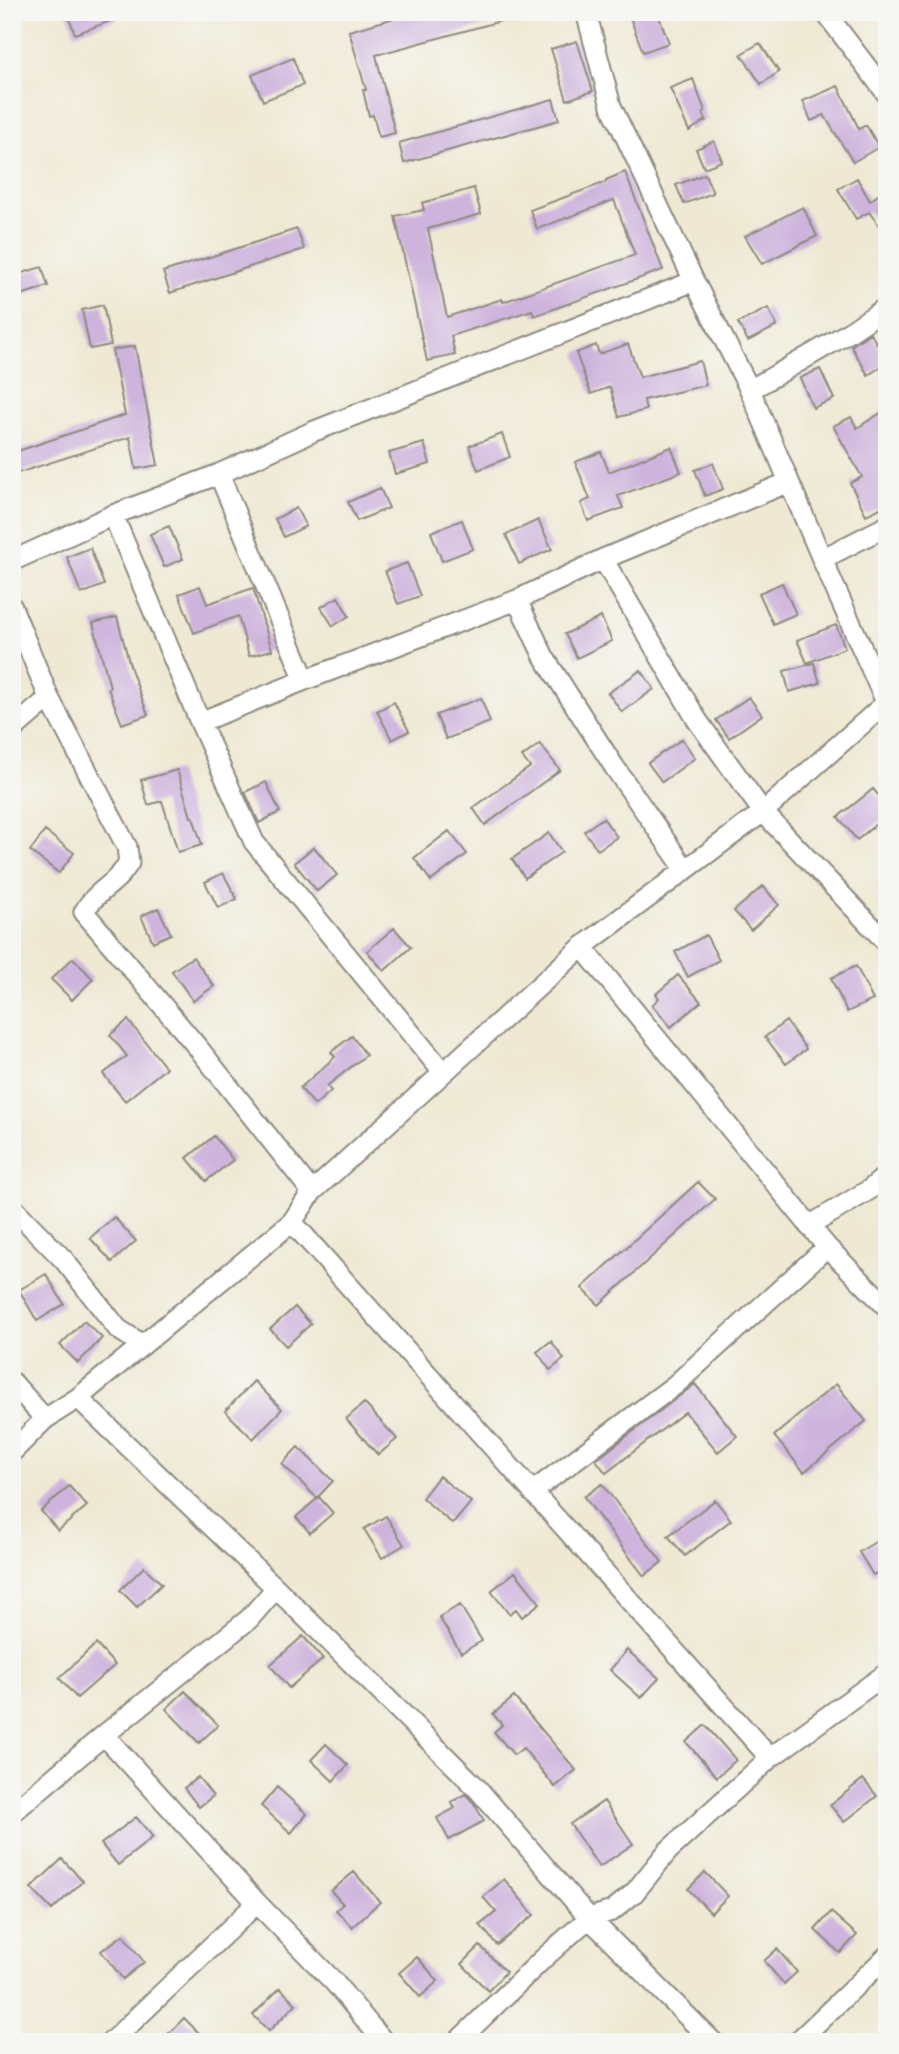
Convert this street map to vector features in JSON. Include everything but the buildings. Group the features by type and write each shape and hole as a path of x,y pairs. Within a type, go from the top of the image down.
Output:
{"street":[{"path":"12,1452 45,1419 78,1398 292,1222 312,1192 582,947 764,812 886,702 750,390 694,281 611,106 586,12"},
{"path":"825,12 887,94"},
{"path":"12,561 113,515 219,474 312,432 694,281"},
{"path":"750,390 845,335 887,307"},
{"path":"219,474 305,680"},
{"path":"200,722 517,600 603,559 789,482"},
{"path":"113,515 254,842 443,1071"},
{"path":"822,559 887,526"},
{"path":"603,559 697,720 764,812 887,943"},
{"path":"517,600 544,657 615,768 685,869"},
{"path":"12,607 49,698 127,847 129,863 122,876 89,902 84,912 199,1049 312,1192"},
{"path":"12,730 49,698"},
{"path":"582,947 809,1226 887,1307"},
{"path":"809,1226 869,1190 887,1175"},
{"path":"12,1207 64,1260 118,1329 143,1345"},
{"path":"292,1222 770,1758"},
{"path":"532,1492 675,1385 827,1247"},
{"path":"12,1382 45,1419"},
{"path":"78,1398 276,1588 476,1787 589,1919 713,2042"},
{"path":"12,1813 249,1619 276,1588"},
{"path":"457,2042 544,1958 589,1919 612,1912 634,1893 668,1851 770,1758 887,1673"},
{"path":"104,1735 257,1903 334,1982 384,2042"},
{"path":"111,2042 257,1903"},
{"path":"797,2042 887,1956"}]}
